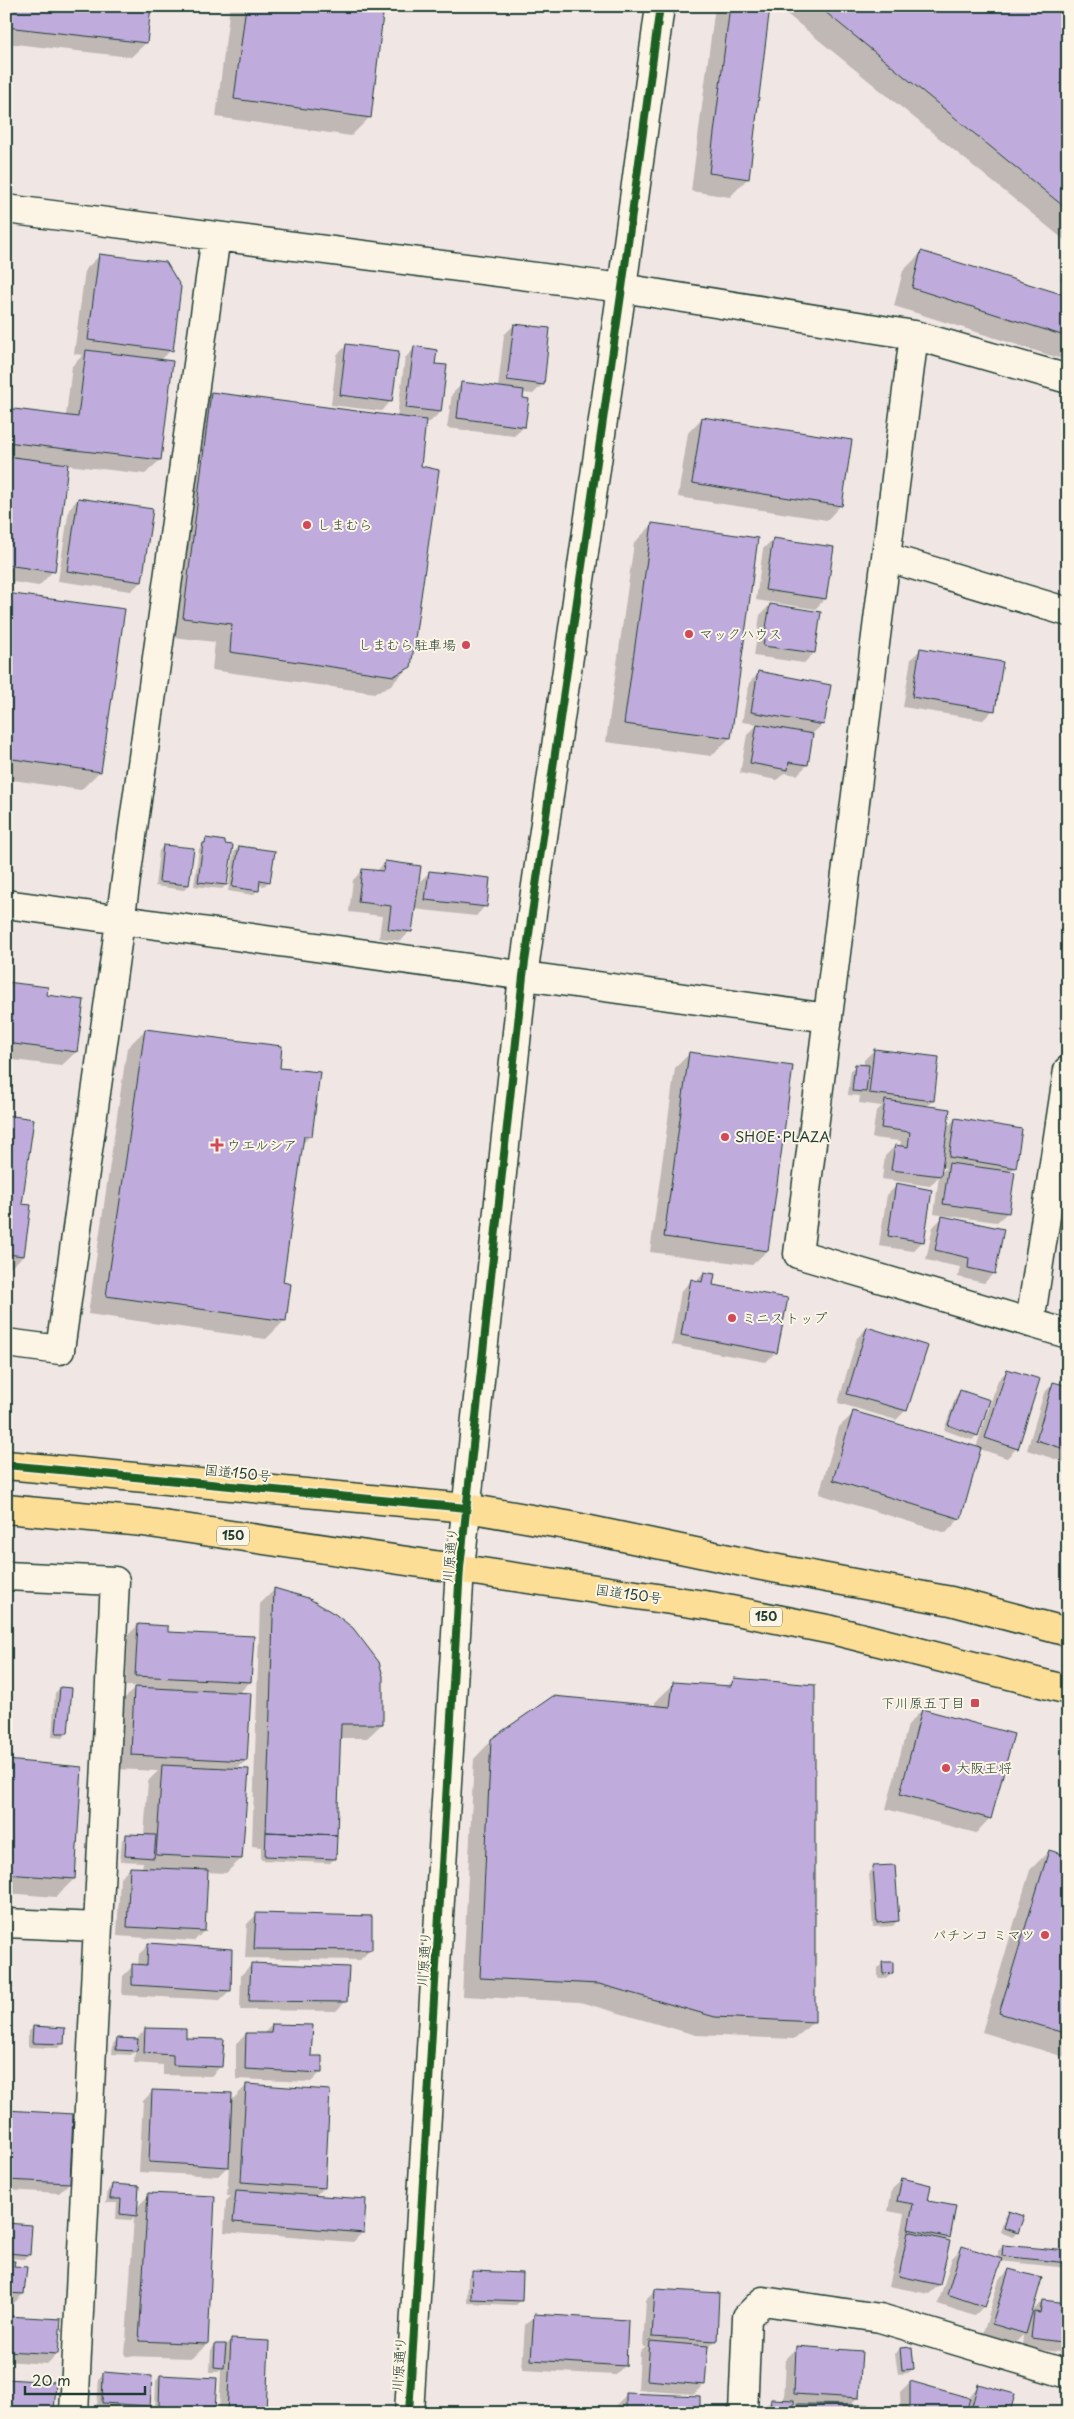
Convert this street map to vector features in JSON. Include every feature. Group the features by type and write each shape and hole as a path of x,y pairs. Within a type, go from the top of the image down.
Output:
{"highway":[{"name":"国道150号","path":"6,1465 467,1508 566,1525 762,1566 951,1601 1068,1632"},
{"name":"国道150号","path":"6,1509 143,1522 711,1606 832,1630 1068,1690"}],"street":[{"name":"川原通り","path":"408,2413 460,1568 522,976 622,288 660,6"},
{"path":"6,209 622,288 914,335 1068,380"},
{"path":"6,1343 60,1350 118,920 216,236"},
{"path":"914,335 798,1254 1068,1334"},
{"path":"886,557 1068,612"},
{"path":"6,904 828,1018"},
{"path":"1030,1323 1067,1080"},
{"path":"6,1576 115,1581 74,2413"},
{"path":"6,1923 98,1927"},
{"path":"743,2413 747,2317 763,2301 880,2318 1068,2374"}],"building":[{"path":"6,6 151,6 147,43 6,27"},
{"path":"246,6 384,6 371,118 234,99"},
{"path":"730,6 770,6 749,179 709,173"},
{"path":"818,6 1068,6 1068,210"},
{"path":"921,251 1068,296 1068,337 912,288"},
{"path":"99,254 166,262 181,287 173,351 88,340"},
{"path":"514,324 550,328 544,385 507,380"},
{"path":"346,344 399,351 392,402 340,395"},
{"path":"414,346 437,350 435,364 447,365 441,412 406,408"},
{"path":"86,350 173,361 161,460 6,442 6,408 78,417"},
{"path":"461,382 524,390 523,398 529,399 525,427 457,418"},
{"path":"211,392 426,420 421,466 439,470 411,667 394,676 230,652 232,624 183,618"},
{"path":"702,417 852,440 842,506 692,483"},
{"path":"6,456 68,464 55,572 6,565"},
{"path":"78,498 153,509 142,582 67,571"},
{"path":"652,523 758,538 731,738 624,724"},
{"path":"773,538 834,547 826,599 765,590"},
{"path":"6,593 125,609 101,772 6,758"},
{"path":"770,604 821,612 815,653 763,646"},
{"path":"920,648 1003,662 995,711 912,697"},
{"path":"758,671 831,685 824,725 751,712"},
{"path":"757,724 813,734 808,765 789,762 788,770 750,763"},
{"path":"206,838 225,841 225,844 233,845 227,885 198,882 203,843 205,843"},
{"path":"163,845 194,848 189,885 159,882"},
{"path":"239,846 275,851 270,882 260,880 259,891 232,887"},
{"path":"385,861 421,866 412,932 388,929 391,906 358,902 362,869 383,871"},
{"path":"429,871 490,878 487,907 425,900"},
{"path":"6,982 48,987 47,995 84,1000 77,1052 6,1043"},
{"path":"145,1029 282,1046 280,1068 320,1072 312,1136 304,1136 283,1282 291,1284 286,1321 106,1296"},
{"path":"874,1049 939,1057 934,1101 869,1093"},
{"path":"689,1052 793,1066 768,1251 664,1237"},
{"path":"855,1064 869,1065 866,1092 852,1091"},
{"path":"885,1100 950,1109 941,1176 891,1170 895,1145 908,1147 910,1132 881,1128"},
{"path":"6,1115 34,1119 22,1204 31,1205 24,1256 6,1254"},
{"path":"955,1118 1022,1129 1016,1168 949,1157"},
{"path":"949,1163 1015,1172 1009,1213 943,1204"},
{"path":"896,1183 932,1190 924,1242 888,1236"},
{"path":"942,1216 1004,1229 995,1274 968,1268 969,1258 935,1250"},
{"path":"704,1272 715,1274 713,1285 788,1298 777,1353 681,1335 691,1279 702,1282"},
{"path":"867,1327 928,1346 907,1411 847,1394"},
{"path":"1007,1369 1040,1379 1018,1449 985,1438"},
{"path":"1053,1382 1068,1386 1068,1450 1036,1440"},
{"path":"960,1390 990,1400 978,1436 948,1425"},
{"path":"853,1411 981,1448 961,1519 833,1480"},
{"path":"274,1588 308,1598 335,1614 353,1628 379,1662 383,1676 383,1724 341,1724 337,1835 266,1832"},
{"path":"138,1624 168,1626 168,1632 254,1636 251,1682 135,1676"},
{"path":"734,1678 815,1685 815,2022 715,2017 599,1984 480,1978 491,1739 553,1696 670,1707 673,1682 731,1686"},
{"path":"60,1687 72,1688 68,1733 56,1733"},
{"path":"134,1687 251,1693 247,1761 131,1755"},
{"path":"922,1709 1014,1734 991,1819 900,1794"},
{"path":"6,1760 82,1767 75,1879 6,1874"},
{"path":"162,1765 249,1769 242,1859 156,1855"},
{"path":"266,1832 337,1835 336,1859 265,1856"},
{"path":"126,1834 156,1835 154,1858 125,1856"},
{"name":"パチンコ ミマツ","path":"1049,1850 1068,1856 1068,2034 999,2013"},
{"path":"895,1865 899,1921 877,1923 873,1866"},
{"path":"130,1867 208,1870 205,1931 127,1927"},
{"path":"256,1913 372,1916 372,1950 254,1949"},
{"path":"148,1943 232,1949 231,1991 132,1985 132,1964 147,1965"},
{"path":"882,1962 893,1962 893,1973 883,1974"},
{"path":"251,1963 349,1967 347,2002 249,2001"},
{"path":"272,2024 313,2025 311,2056 322,2056 322,2073 245,2069 246,2033 271,2033"},
{"path":"33,2026 65,2028 64,2044 32,2043"},
{"path":"145,2028 186,2029 186,2038 224,2039 222,2067 173,2065 173,2055 144,2053"},
{"path":"117,2038 138,2039 137,2051 116,2050"},
{"path":"246,2084 330,2090 325,2188 241,2182"},
{"path":"152,2090 232,2093 229,2167 149,2162"},
{"path":"6,2110 73,2114 70,2183 6,2180"},
{"path":"902,2178 931,2185 928,2201 956,2206 950,2238 908,2229 913,2204 897,2201"},
{"path":"112,2184 139,2186 137,2216 120,2214 121,2199 110,2199"},
{"path":"236,2190 366,2199 364,2233 233,2222"},
{"path":"148,2193 215,2196 208,2344 139,2341"},
{"path":"1009,2211 1024,2216 1018,2233 1004,2228"},
{"path":"6,2223 32,2225 30,2255 6,2253"},
{"path":"908,2231 950,2241 940,2285 899,2276"},
{"path":"1003,2245 1068,2251 1068,2263 1002,2256"},
{"path":"962,2246 1002,2259 985,2307 947,2294"},
{"path":"6,2261 15,2261 14,2266 27,2267 24,2294 6,2293"},
{"path":"1009,2269 1042,2278 1026,2334 992,2324"},
{"path":"472,2271 523,2273 522,2301 471,2299"},
{"path":"655,2289 719,2293 717,2341 652,2337"},
{"path":"1042,2300 1068,2303 1068,2343 1031,2338 1034,2312 1040,2313"},
{"path":"534,2314 628,2320 626,2366 531,2360"},
{"path":"6,2316 61,2319 58,2354 6,2351"},
{"path":"231,2339 269,2341 266,2413 227,2413"},
{"path":"650,2341 708,2346 705,2385 647,2380"},
{"path":"215,2344 226,2344 224,2368 214,2367"},
{"path":"796,2346 862,2351 859,2398 794,2394"},
{"path":"912,2347 914,2369 902,2370 900,2348"},
{"path":"103,2372 152,2376 150,2406 102,2403"},
{"path":"160,2375 217,2378 215,2410 159,2406"},
{"path":"6,2379 56,2382 54,2413 6,2413"},
{"path":"910,2381 970,2398 966,2413 910,2413"},
{"path":"978,2384 1015,2394 1010,2413 970,2413"},
{"path":"626,2393 700,2396 700,2413 626,2413"},
{"path":"771,2399 794,2400 794,2413 770,2413"},
{"path":"797,2404 869,2405 869,2413 797,2413"},
{"path":"1034,2408 1049,2412 1033,2413"}],"cycle path":[{"path":"409,2413 460,1568 523,976 622,288 660,6"},
{"path":"6,1465 467,1508"}],"place":[{"name":"しまむら","path":"307,525"},
{"name":"マックハウス","path":"689,634"},
{"name":"しまむら駐車場","path":"466,645"},
{"name":"SHOE･PLAZA","path":"725,1137"},
{"name":"ウエルシア","path":"217,1145"},
{"name":"ミニストップ","path":"732,1318"},
{"name":"下川原五丁目","path":"975,1703"},
{"name":"大阪王将","path":"946,1768"},
{"name":"パチンコ ミマツ","path":"1045,1935"}]}
